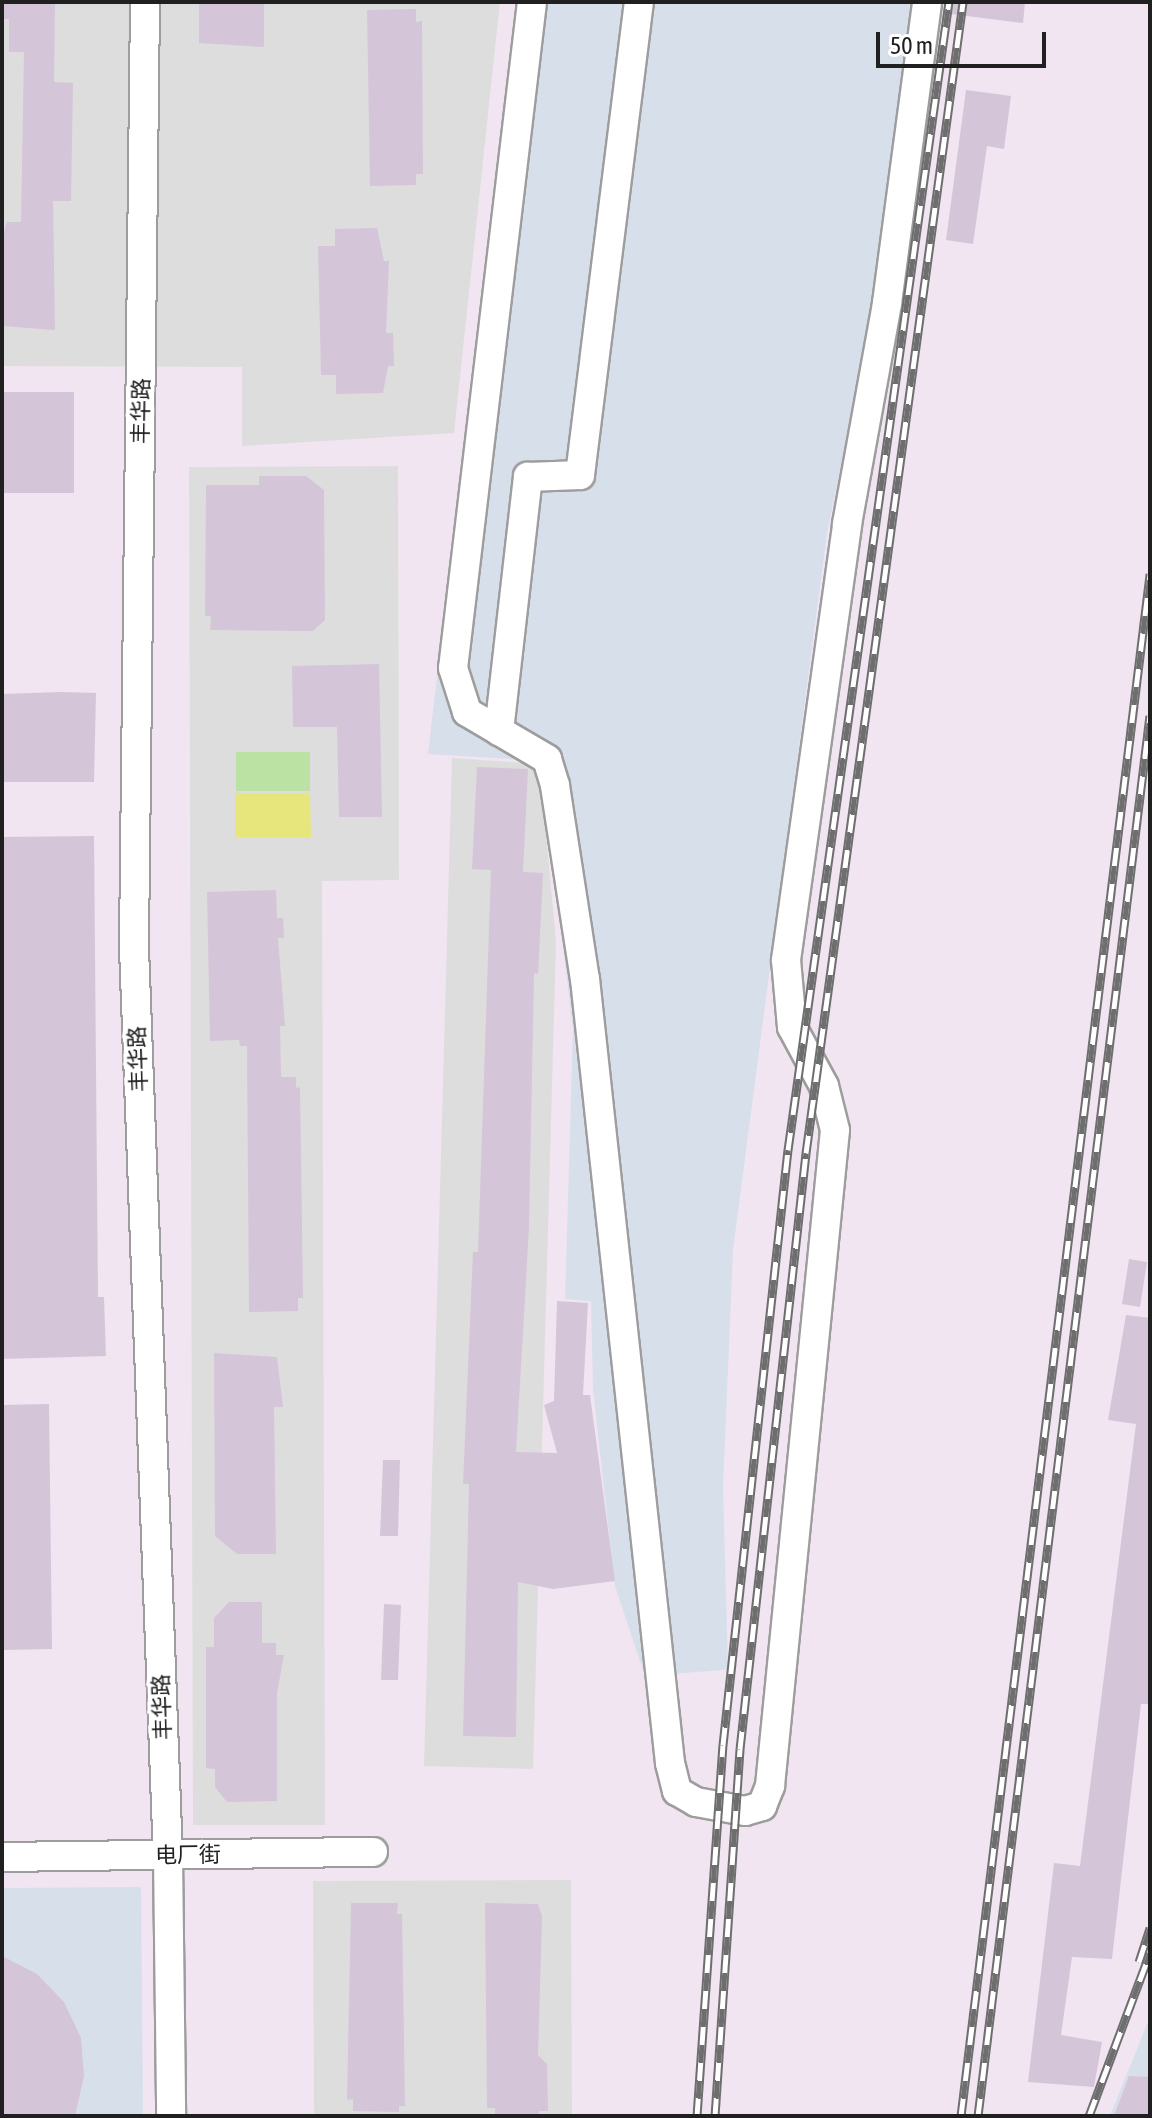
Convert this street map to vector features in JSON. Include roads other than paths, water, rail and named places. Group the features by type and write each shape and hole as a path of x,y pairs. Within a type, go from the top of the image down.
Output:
{"street":[{"name":"丰华路","path":"145,2 134,948 168,1856 171,2116"},
{"path":"532,2 453,668 467,712 547,759 555,786 585,979 670,1763 677,1791 696,1802 745,1811 762,1806 770,1786 835,1130 824,1086 792,1027 786,960 847,524 887,303 927,2"},
{"path":"499,731 528,477 580,475 639,2"},
{"name":"电厂街","path":"2,1857 373,1852"}],"railway":[{"path":"697,2116 723,1745 788,1150 949,2"},
{"path":"715,2116 740,1749 806,1153 963,2"},
{"path":"961,2116 1150,574"},
{"path":"978,2116 1150,716"},
{"path":"1139,1962 1150,1928"},
{"path":"1089,2116 1150,1953"}]}
